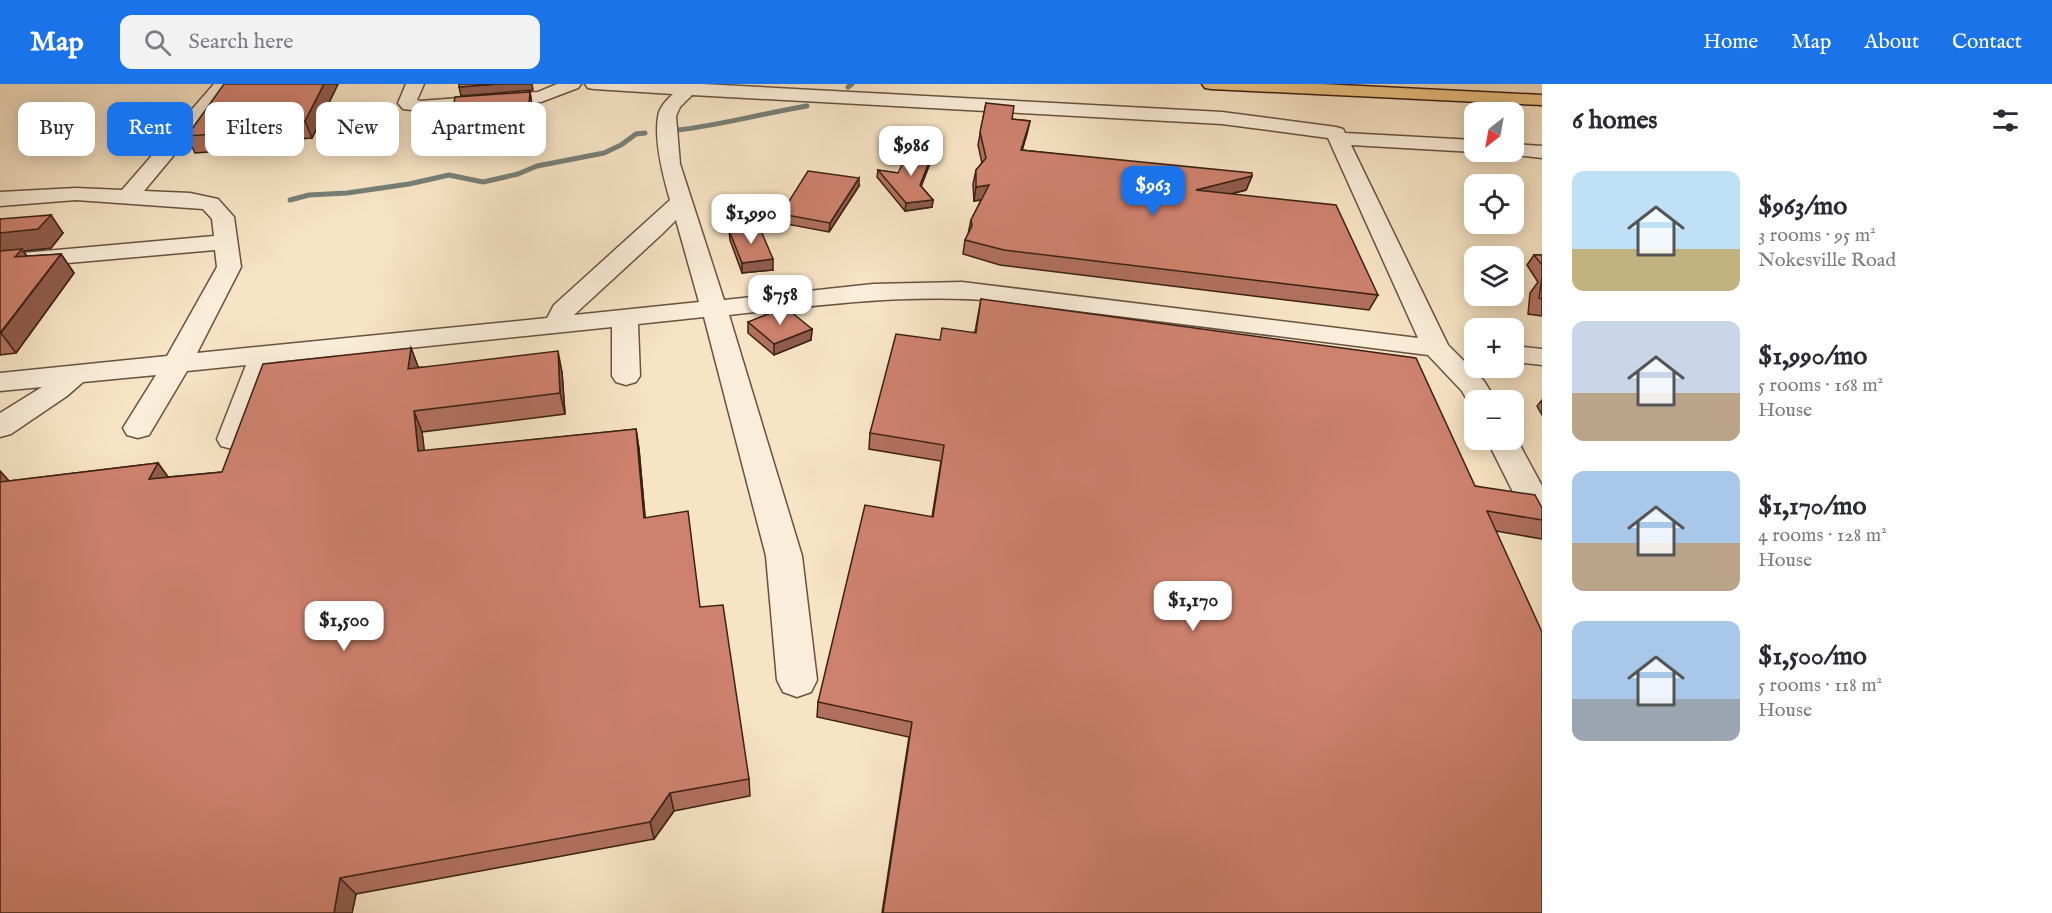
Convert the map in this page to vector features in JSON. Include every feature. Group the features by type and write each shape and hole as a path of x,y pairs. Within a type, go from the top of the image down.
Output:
{"highway":[{"path":"1211,84 1542,100"},
{"path":"1423,84 1542,89"}],"lane":[{"path":"128,197 213,94 224,84"},
{"path":"415,84 407,103 414,106 532,98 549,95 572,84"},
{"path":"594,84 691,87 1222,118 1336,133 1436,348 1476,390"},
{"path":"691,87 672,105 667,116 670,164 714,308 784,556 797,680"},
{"path":"1338,138 1464,145"},
{"path":"1524,151 1542,152"},
{"path":"0,199 76,194 190,200 210,204 223,217 229,267 177,364 138,428"},
{"path":"557,325 563,311 681,202"},
{"path":"0,262 226,242"},
{"path":"0,382 873,292 962,290 1464,350"},
{"path":"625,319 626,376"},
{"path":"232,439 264,355"},
{"path":"1524,355 1542,357"},
{"path":"0,427 57,390 74,375"},
{"path":"1507,450 1542,517"}],"building":[{"path":"224,84 324,84 305,121 304,102 211,102"},
{"path":"459,84 497,84 459,87"},
{"path":"530,92 529,102 454,102 455,97"},
{"path":"986,103 1014,106 1012,119 1030,121 1021,150 1252,173 1252,176 1196,190 1336,205 1378,295 1004,250 965,240 972,226 971,220 989,185 976,187 976,170 986,158 980,132"},
{"path":"205,111 205,135 193,136 193,128"},
{"path":"910,148 933,152 920,185 933,200 906,203 878,170 898,173"},
{"path":"808,171 859,178 830,223 781,214"},
{"path":"51,215 38,229 0,233 0,219"},
{"path":"759,226 773,259 742,263 729,230"},
{"path":"22,249 15,257 61,254 0,333 0,251"},
{"path":"1534,255 1542,255 1542,265"},
{"path":"1542,277 1542,299 1539,298"},
{"path":"981,299 1416,358 1475,486 1535,495 1542,508 1542,520 1487,511 1542,632 1542,913 883,913 912,722 818,702 865,505 933,517 944,445 870,433 896,334 940,340 942,328 976,333"},
{"path":"785,307 812,329 774,344 748,322"},
{"path":"411,348 408,369 558,351 560,393 414,411 418,451 636,429 644,518 688,511 700,607 723,605 749,779 670,793 650,822 340,878 334,913 0,913 0,482 158,463 149,479 222,472 263,364"}],"waterway":[{"path":"848,87 852,84"},
{"path":"678,130 807,106"},
{"path":"290,200 309,195 347,193 409,184 449,175 483,182 518,174 537,166 604,153 621,145 636,134 645,133"}]}
